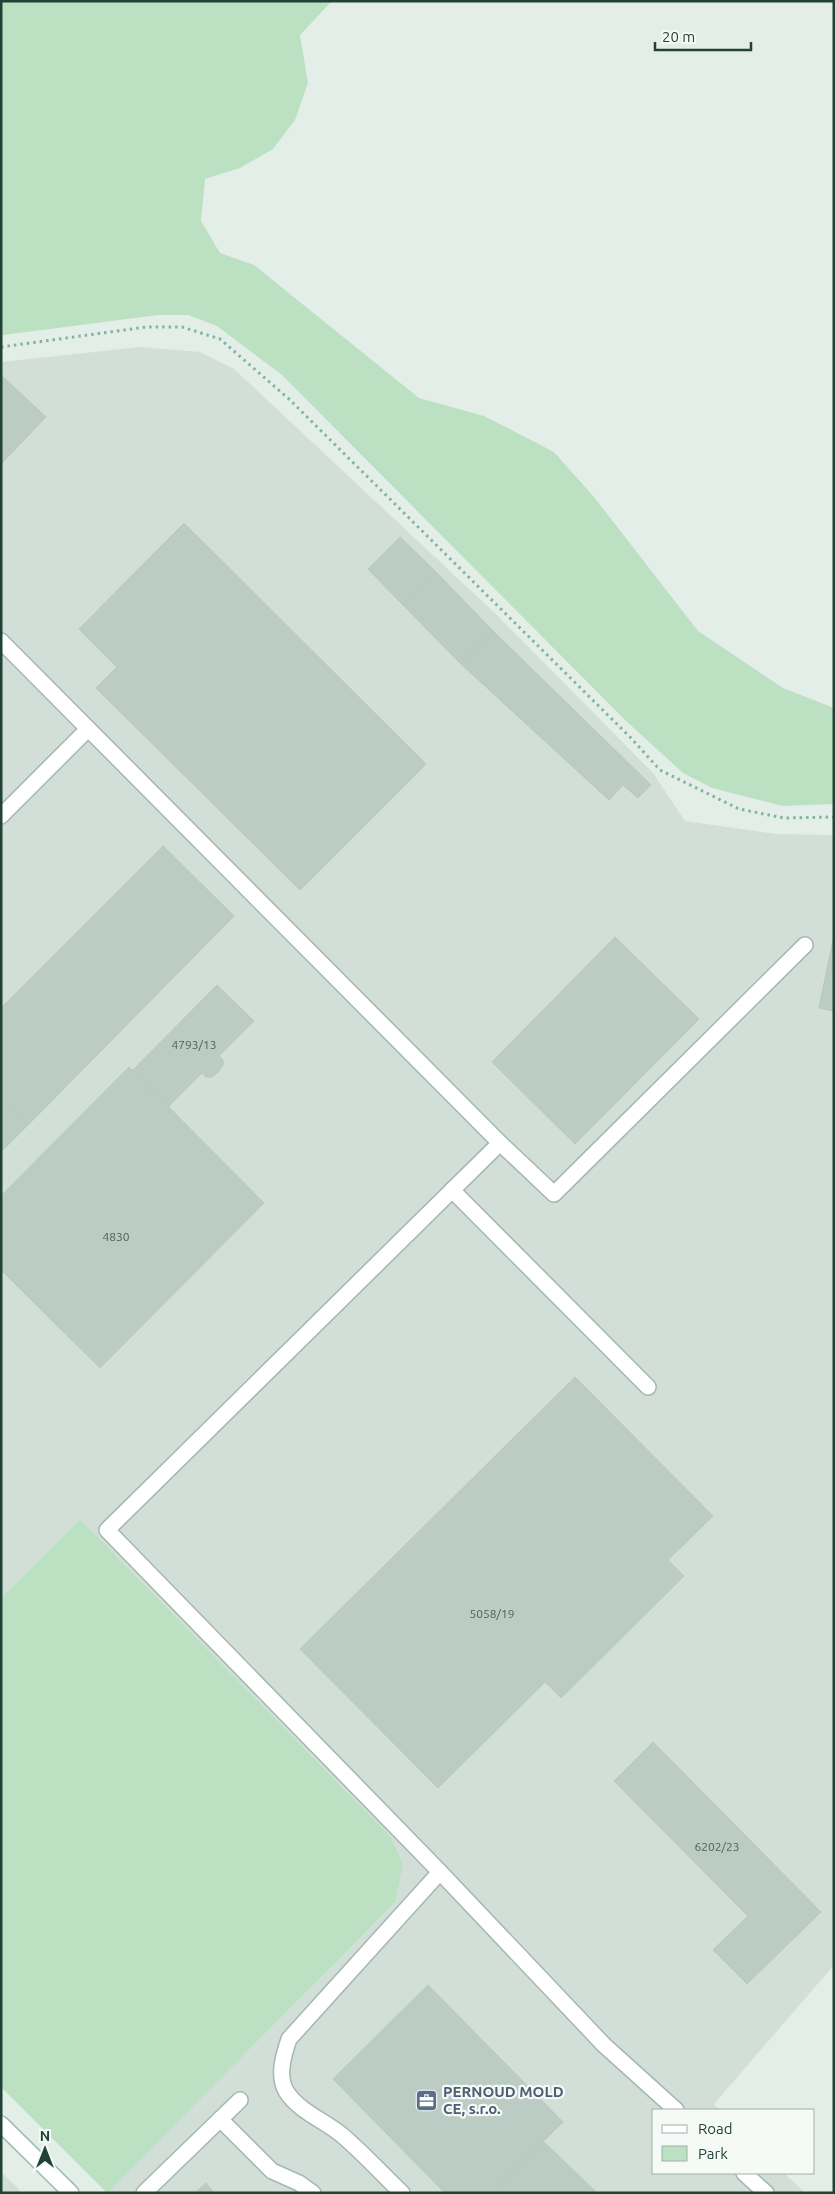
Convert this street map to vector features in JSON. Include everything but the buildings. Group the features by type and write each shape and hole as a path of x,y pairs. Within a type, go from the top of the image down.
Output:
{"main road":[{"path":"1,641 500,1143 554,1194 805,945"},
{"path":"1,816 88,729"},
{"path":"500,1143 107,1530 440,1872 604,2045 675,2109"},
{"path":"452,1190 648,1387"},
{"path":"402,2193 343,2136 305,2110 286,2091 282,2075 284,2057 289,2038 440,1872"},
{"path":"144,2193 240,2100"},
{"path":"220,2119 272,2171 299,2183 313,2193"},
{"path":"1,2124 71,2193"},
{"path":"745,2174 766,2193"}],"path":[{"path":"1,347 146,327 182,327 220,339 289,399 660,770 739,809 784,818 834,817"}],"shaded area":[{"path":"140,347 200,352 234,369 498,616 653,773 685,821 776,834 834,835 834,1965 714,2104 718,2109 652,2109 652,2174 785,2174 805,2193 107,2193 403,1864 391,1837 80,1519 1,1598 1,362"},
{"path":"1,2172 16,2186 21,2193 1,2193"}],"green space":[{"path":"1,1 332,1 300,35 308,83 295,120 273,149 240,168 205,179 201,221 220,253 254,265 419,398 484,416 554,452 594,497 698,631 783,688 834,708 834,804 782,806 712,788 683,773 625,720 282,375 217,326 188,315 158,315 3,335 1,332"},
{"path":"80,1519 391,1837 403,1864 395,1902 107,2193 1,2087 1,1598"}],"place":[{"name":"PERNOUD MOLD CE, s.r.o.","path":"427,2100"}]}
